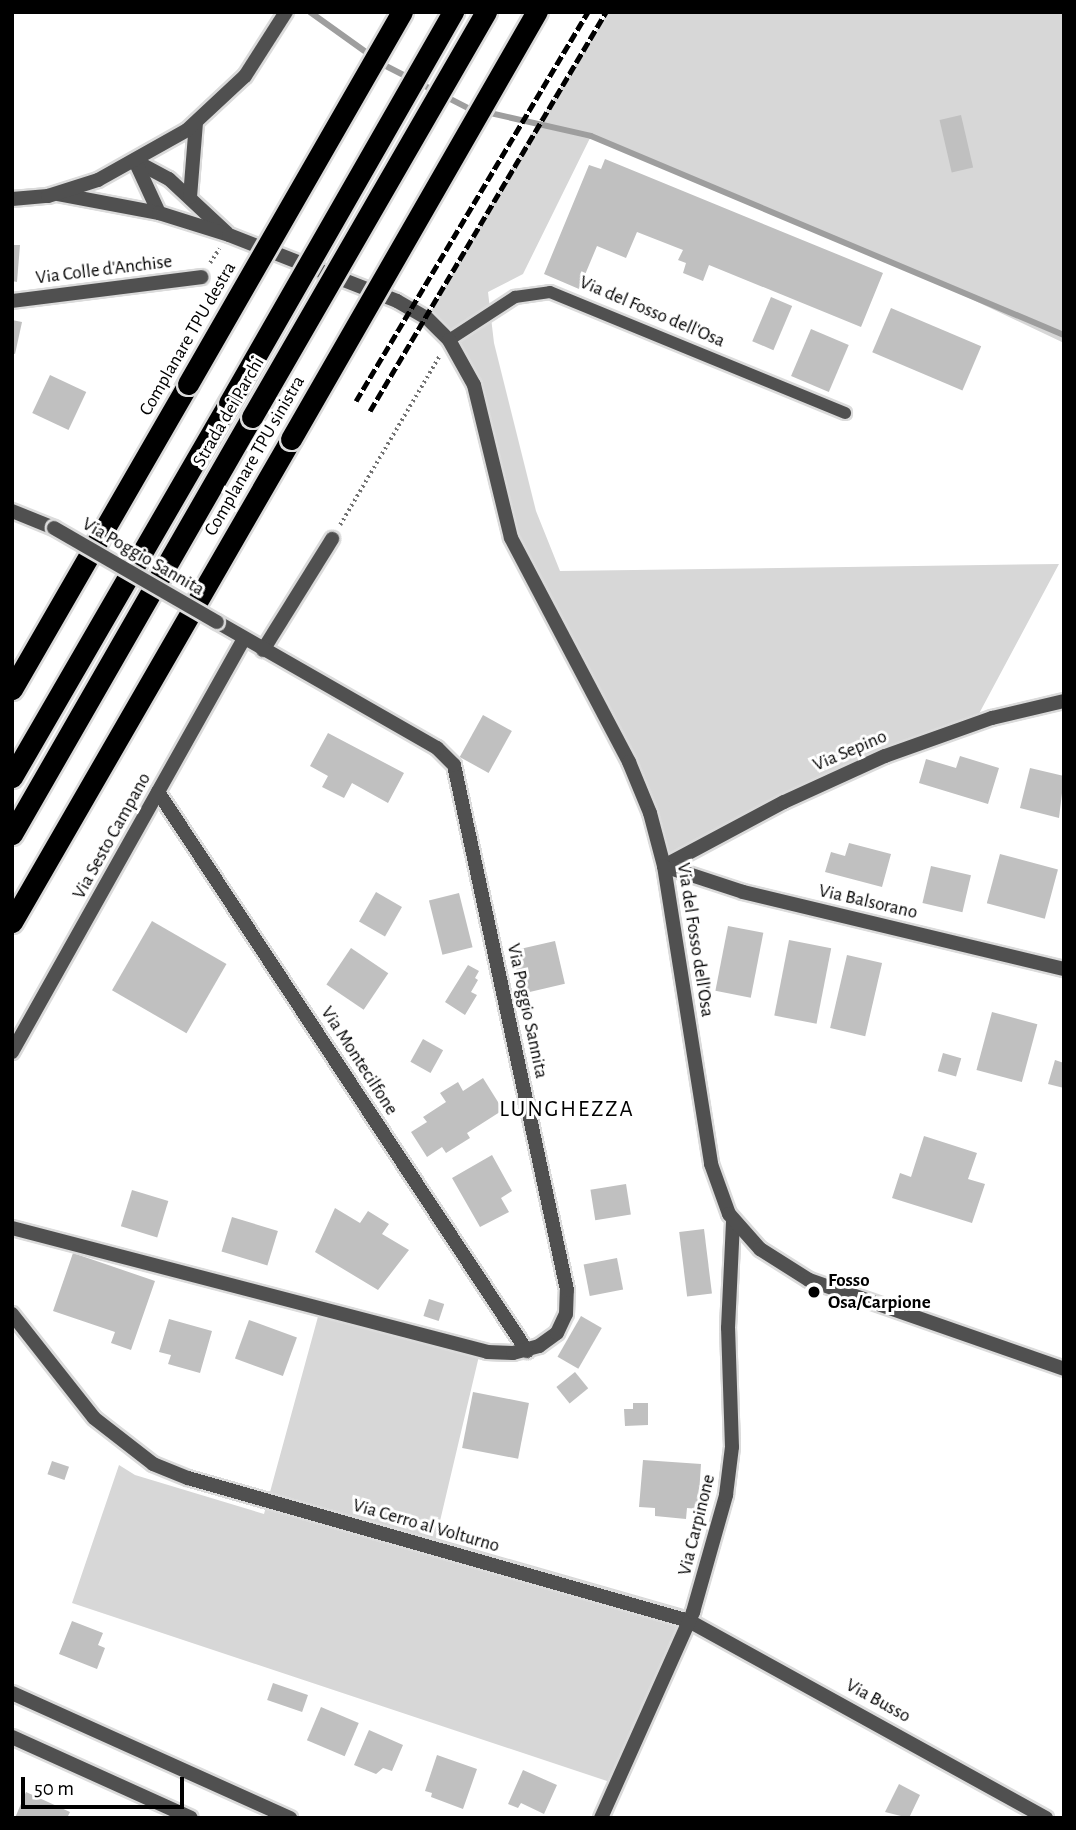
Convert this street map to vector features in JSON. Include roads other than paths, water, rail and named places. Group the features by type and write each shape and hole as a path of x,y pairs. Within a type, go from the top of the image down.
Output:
{"highway":[{"name":"Complanare TPU destra","path":"12,690 402,12"},
{"name":"Strada dei Parchi","path":"12,777 453,12"},
{"name":"Strada dei Parchi","path":"12,835 486,12"},
{"name":"Complanare TPU sinistra","path":"12,922 537,12"}],"street":[{"path":"12,199 58,194 135,161 196,123 245,76 286,12"},
{"path":"190,197 196,123"},
{"path":"135,161 169,179 229,235"},
{"path":"135,161 159,213"},
{"name":"Via del Fosso dell'Osa","path":"58,194 159,213 229,235 397,301 427,318 449,340 474,385 511,538 629,762 664,866 711,1164 733,1220 771,1257 809,1280 1064,1368"},
{"name":"Via Colle d'Anchise","path":"12,301 201,276"},
{"name":"Via Poggio Sannita","path":"12,511 54,528 437,748 452,762 458,775 568,1296 557,1333 527,1351"},
{"path":"263,650 332,539"},
{"name":"Via Sesto Campano","path":"12,1052 244,639"},
{"name":"Via Sepino","path":"664,866 870,762 974,723 1064,701"},
{"name":"Via Montecilfone","path":"158,792 527,1351"},
{"name":"Via Balsorano","path":"664,866 743,892 1064,969"},
{"name":"Via Carpinone","path":"601,1818 689,1621 711,1557 732,1460 728,1328 733,1220"},
{"path":"12,1228 476,1350 527,1351"},
{"name":"Via Cerro al Volturno","path":"12,1314 88,1412 121,1443 153,1464 201,1482 689,1621"},
{"name":"Via Busso","path":"689,1621 765,1660 1046,1818"},
{"path":"12,1693 290,1818"},
{"path":"12,1737 191,1818"}],"lane":[{"name":"Via del Fosso dell'Osa","path":"449,340 515,297 550,292 845,413"}],"waterway":[{"path":"310,12 384,65 468,108 591,136 1064,335"}],"railway":[{"path":"356,401 588,12"},
{"path":"370,411 606,12"}],"place":[{"name":"Fosso Osa/Carpione","path":"814,1292"}],"district":[{"name":"LUNGHEZZA","path":"567,1110"}]}
